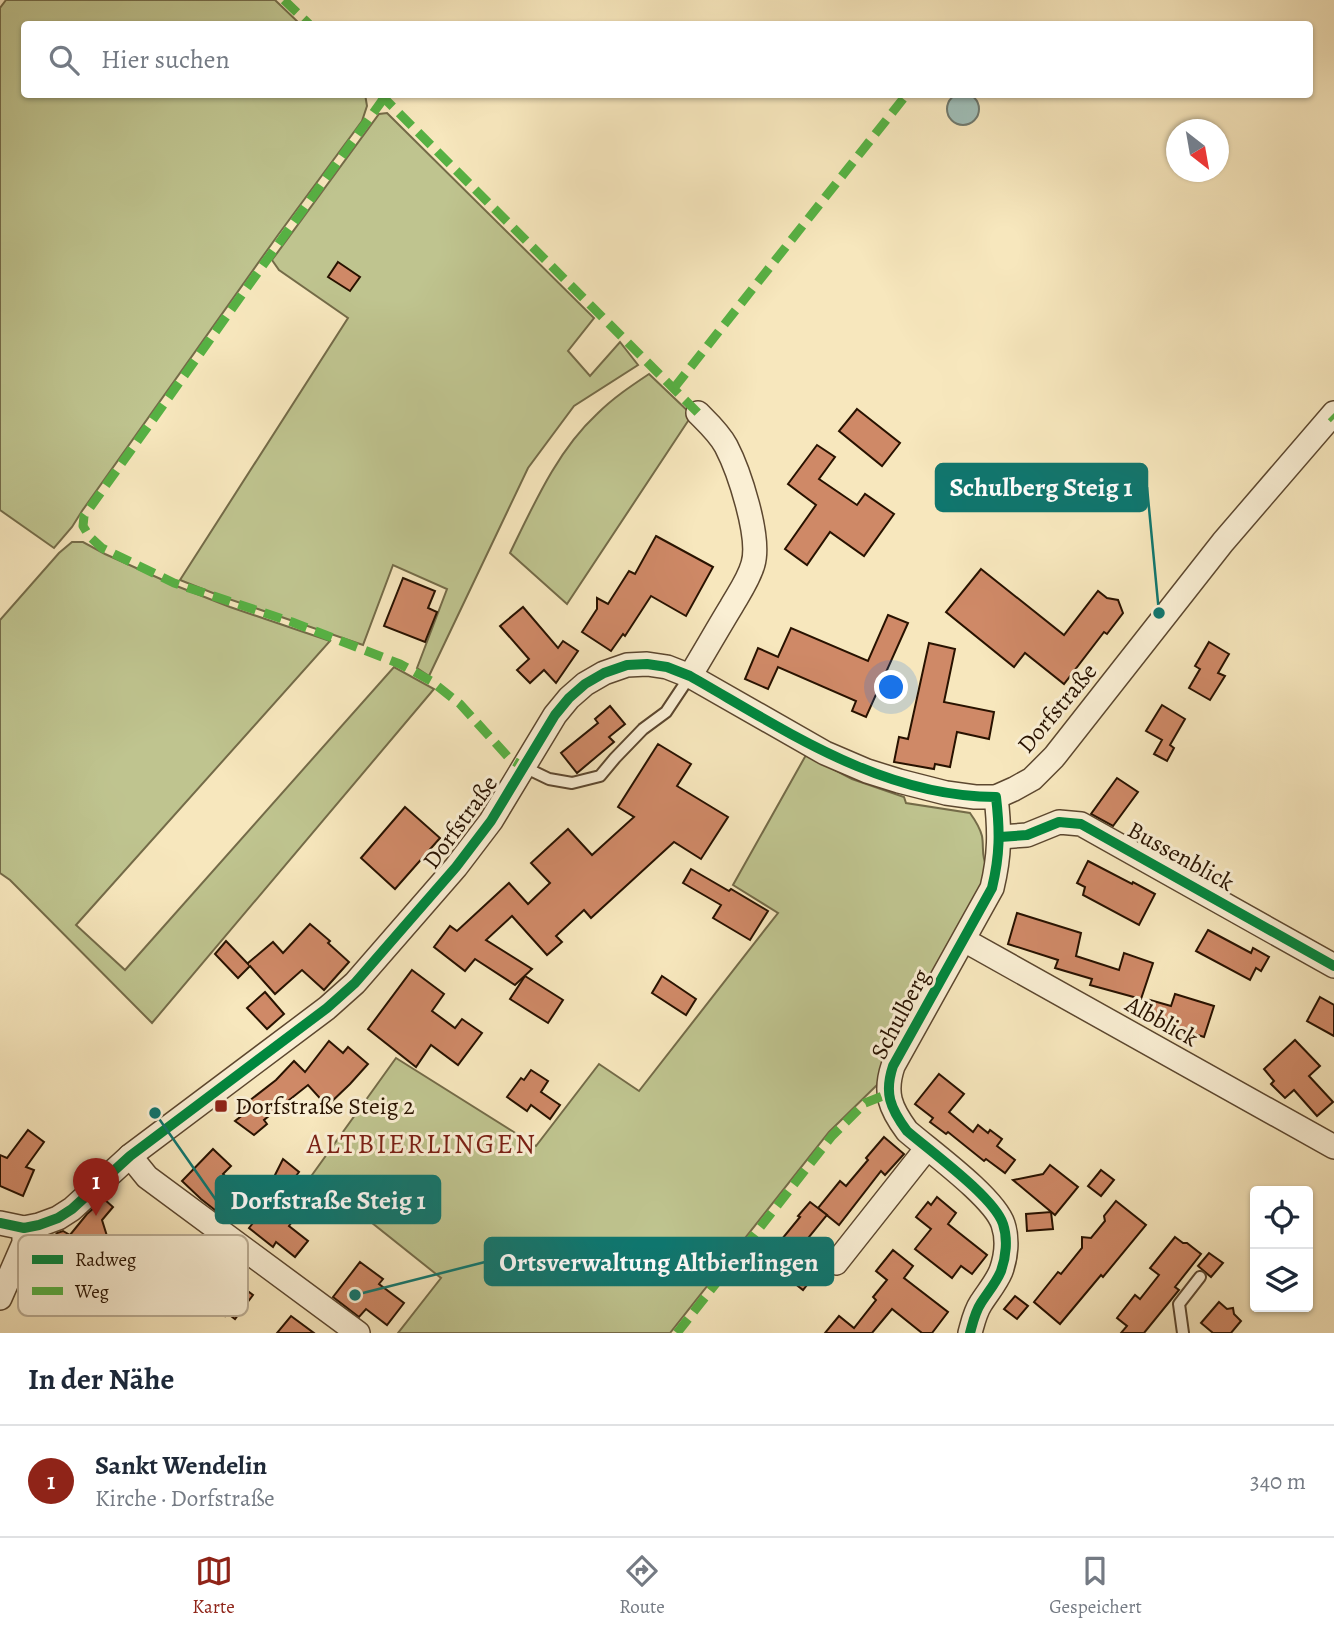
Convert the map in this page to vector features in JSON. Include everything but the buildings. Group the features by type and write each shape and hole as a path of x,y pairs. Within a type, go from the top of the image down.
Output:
{"street":[{"path":"690,676 746,581 754,563 755,545 735,466 725,444 698,413"},
{"name":"Dorfstraße","path":"0,1223 24,1228 58,1219 130,1156 327,1008 355,983 456,867 491,821 555,715 585,684 604,673 627,665 667,667 690,676 825,753 867,771 951,794 996,797 1032,779 1054,757 1223,542 1334,413"},
{"name":"Schulberg","path":"970,1333 980,1304 1001,1271 1006,1254 1003,1224 986,1198 907,1131 897,1119 888,1094 893,1066 992,888 1000,837 996,797"},
{"name":"Bussenblick","path":"1000,837 1027,835 1059,822 1081,824 1334,966"},
{"name":"Albblick","path":"964,940 1334,1147"},
{"path":"836,1263 927,1148"},
{"path":"130,1156 147,1177 225,1235"},
{"path":"24,1228 24,1235"},
{"path":"248,1252 358,1333"},
{"path":"0,1298 18,1257"}],"lane":[{"path":"524,767 549,779 572,783 600,776 643,730 666,712 690,676"},
{"path":"1183,1333 1179,1304 1200,1277"}],"green space":[{"path":"6,0 275,0 297,21 21,21 21,98 366,98 367,106 362,121 72,527 54,548 0,510 0,8"},
{"path":"387,113 594,318 568,351 590,376 620,342 638,365 574,406 528,468 429,676 417,668 447,589 393,565 363,645 180,580 348,318 279,270 272,260 379,114"},
{"path":"649,374 692,415 567,604 510,553 548,479 570,444 603,408"},
{"path":"72,542 83,542 174,585 230,607 330,641 76,925 125,970 394,667 434,689 152,1023 0,873 0,620"},
{"path":"806,755 852,779 904,797 906,803 970,813 982,836 983,856 987,867 984,886 885,1060 877,1085 829,1132 670,1333 398,1333 441,1278 312,1175 396,1058 536,1146 599,1064 639,1091 778,913 733,885"}],"water":[{"path":"952,98 974,98 978,103 978,115 969,124 957,124 948,115 948,103"}],"marked path":[{"path":"284,0 306,21"},
{"path":"384,98 698,413"},
{"path":"384,98 84,516 83,526 102,548 174,583 292,622 400,664 431,681 460,704 510,759 524,767"},
{"path":"674,388 904,98"},
{"path":"1331,416 1334,419"},
{"path":"677,1333 832,1136 865,1103 888,1094"}],"cycle path":[{"path":"0,1223 24,1228 58,1218 72,1209 130,1156 327,1008 355,983 456,867 491,821 555,715 569,698 604,673 627,665 647,664 667,667 690,676 799,738 874,773 913,786 954,794 996,797 998,843 992,888 893,1066 889,1084 890,1100 907,1131 975,1188 997,1213 1005,1230 1003,1266 977,1310 970,1333"},
{"path":"1000,837 1027,835 1059,822 1081,824 1334,966"}],"place":[{"name":"Schulberg Steig 1","path":"1159,613"},
{"name":"Dorfstraße Steig 2","path":"221,1106"},
{"name":"Dorfstraße Steig 1","path":"155,1113"},
{"name":"Sankt Wendelin","path":"96,1216"},
{"name":"Ortsverwaltung Altbierlingen","path":"355,1295"}],"district":[{"name":"ALTBIERLINGEN","path":"422,1143"}]}
